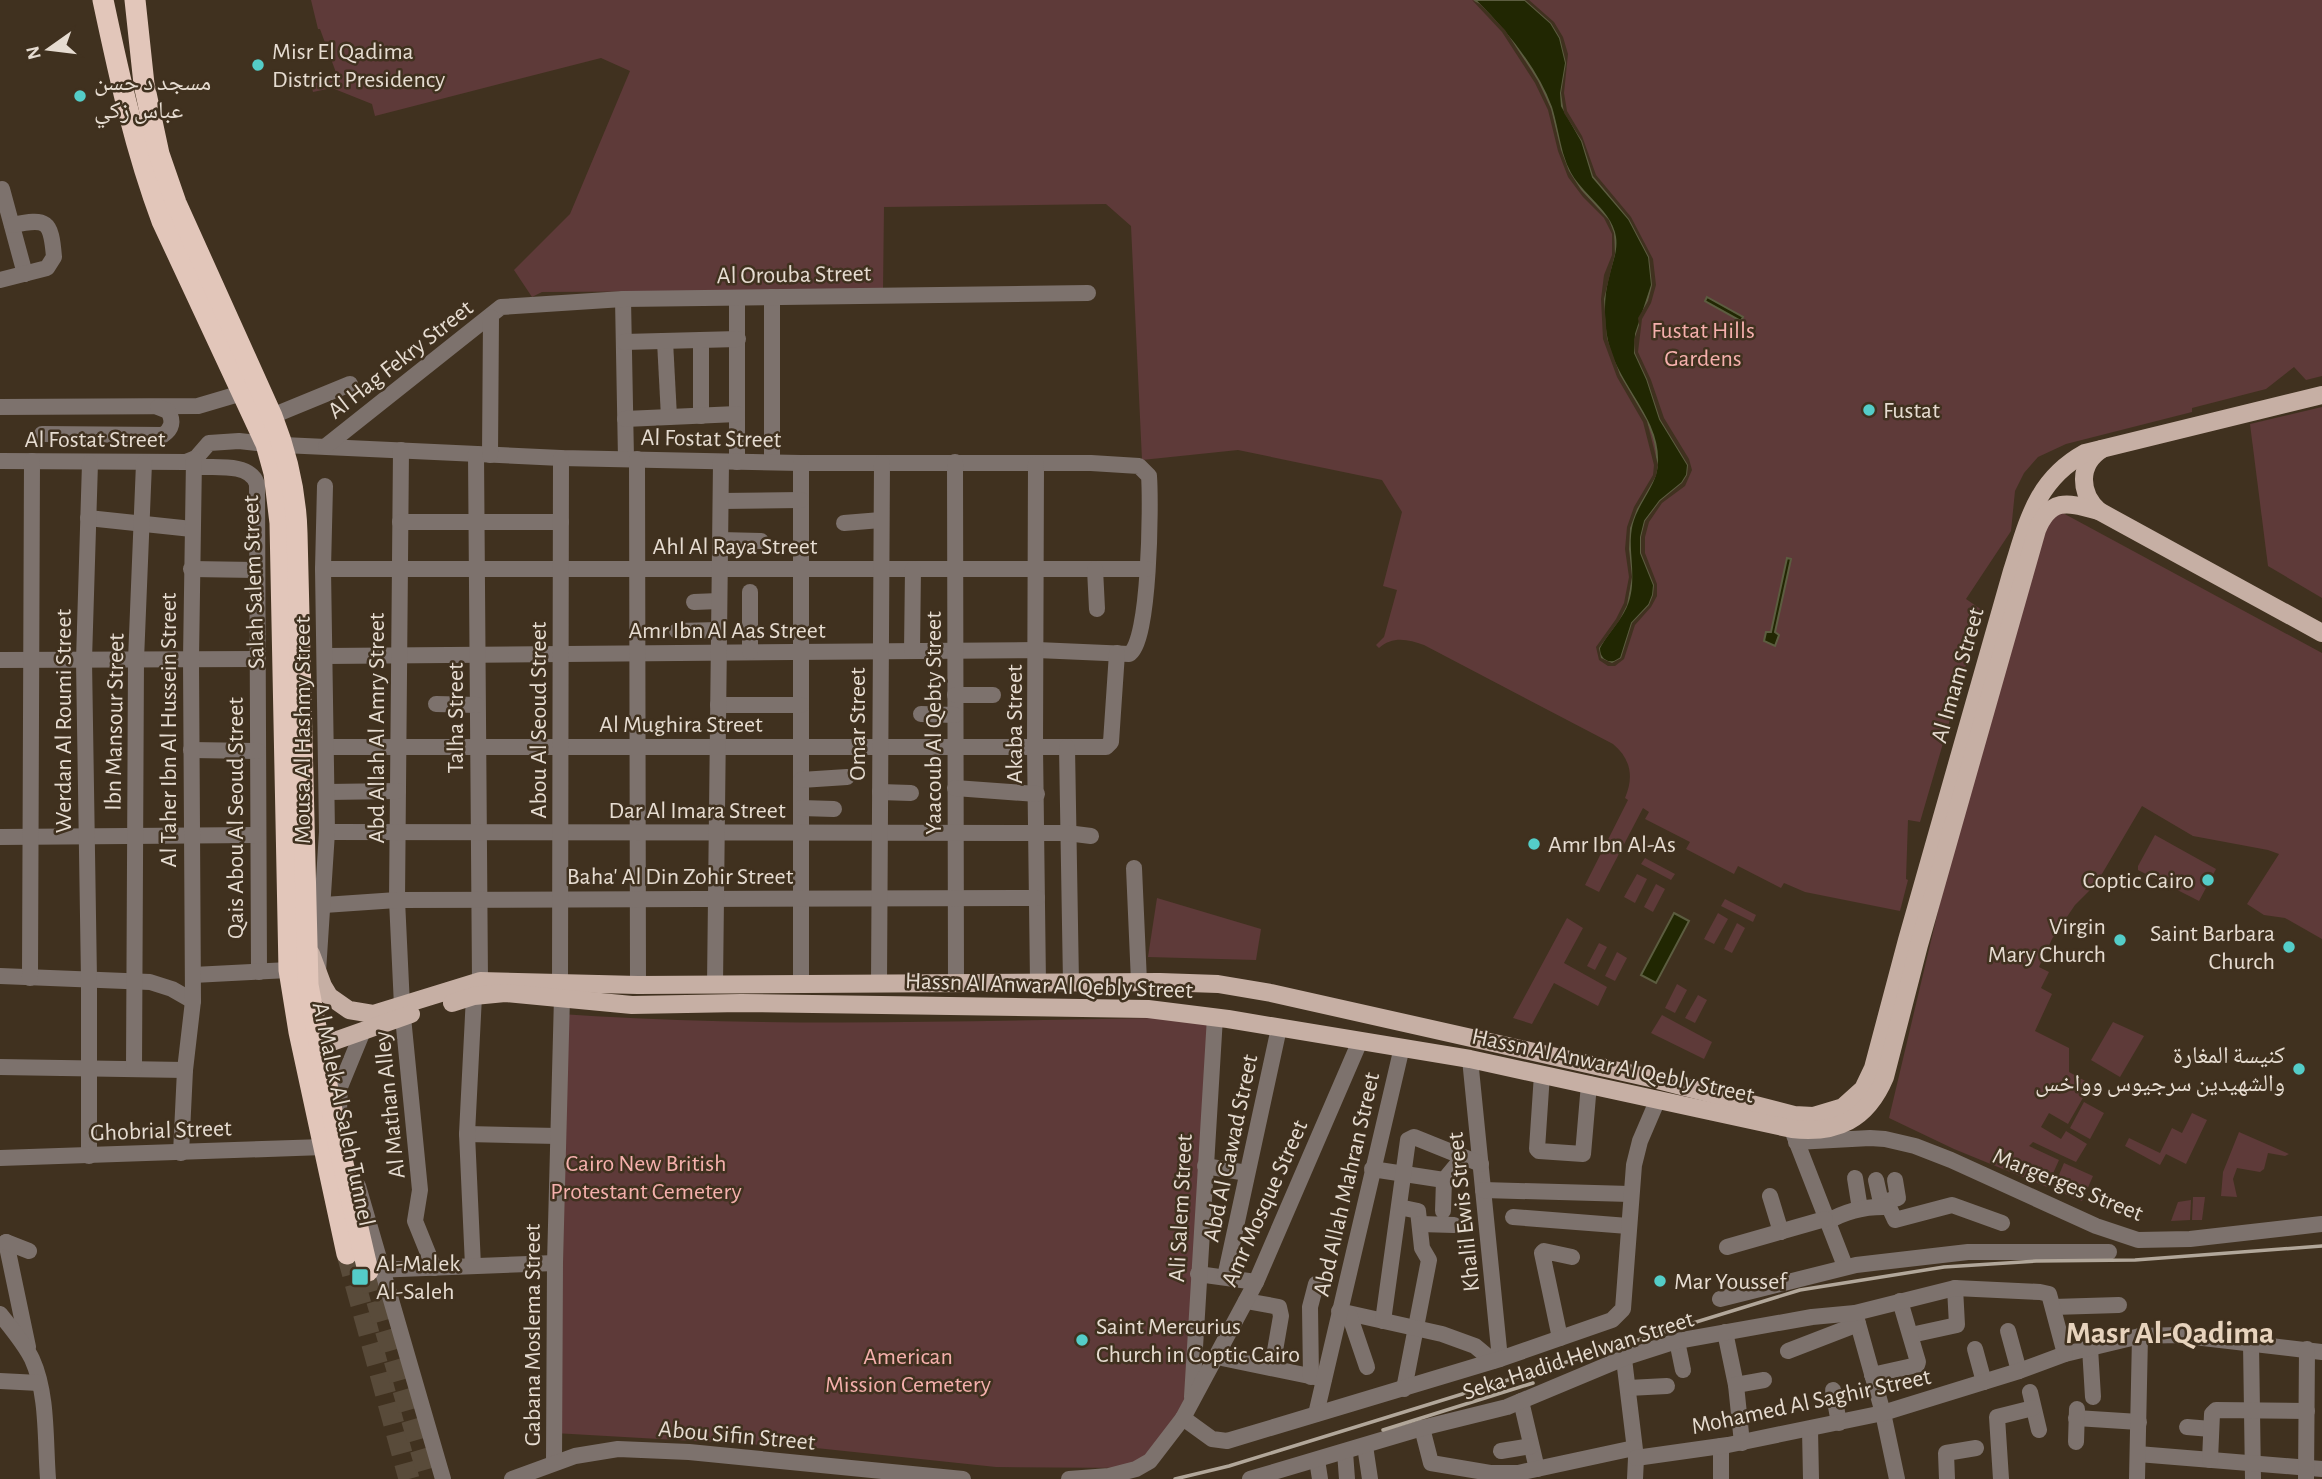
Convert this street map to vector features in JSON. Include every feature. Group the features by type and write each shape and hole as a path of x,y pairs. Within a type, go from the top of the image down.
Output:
{"highway":[{"name":"Salah Salem Street","path":"105,0 125,103 162,221 242,393 274,444 294,495 298,533 305,938 301,979"},
{"name":"Salah Salem Street","path":"135,0 144,84 159,154 176,203 272,416 274,472 280,523 301,979"},
{"name":"Al Malek Al Saleh Tunnel","path":"301,979 311,1049 336,1143 375,1270"},
{"name":"Al Malek Al Saleh Tunnel","path":"336,1143 347,1254"}],"main road":[{"name":"Al Imam Street","path":"1794,1129 1813,1116 1843,1107 1863,1089 1873,1068 2012,571 2030,515 2047,501 2049,480 2063,466 2085,453 2322,395"},
{"path":"2099,511 2088,498 2083,482 2091,458 2105,448"},
{"path":"2047,501 2099,511 2322,633"},
{"name":"Hassn Al Anwar Al Qebly Street","path":"301,979 349,1010 373,1014 403,1011"},
{"name":"Hassn Al Anwar Al Qebly Street","path":"311,1049 363,1031 403,1011 477,989 561,990 638,985 1189,982 1233,986 1650,1078 1794,1129"},
{"path":"1221,1018 1233,986"},
{"name":"Hassn Al Anwar Al Qebly Street","path":"561,990 632,1004 1103,1007 1221,1018 1470,1059 1794,1129"},
{"path":"1511,1068 1516,1048"}],"street":[{"path":"2,189 25,274"},
{"path":"0,280 47,268 53,262 54,253 48,227 37,220 12,225"},
{"name":"Al Orouba Street","path":"496,312 623,299 1088,293"},
{"path":"772,297 772,462"},
{"path":"715,985 720,500 737,414 737,298"},
{"path":"623,299 625,419 631,459 637,569 638,985"},
{"name":"Al Hag Fekry Street","path":"326,446 496,312"},
{"path":"483,454 496,312"},
{"path":"624,342 738,339"},
{"path":"701,340 701,416"},
{"path":"665,341 669,417"},
{"name":"Al Hag Fekry Street","path":"272,416 350,384"},
{"path":"0,407 205,405 242,393"},
{"path":"42,434 163,435 171,427 171,416 168,411 158,407"},
{"path":"625,419 737,414"},
{"name":"Al Fostat Street","path":"0,461 194,463 209,443 239,441 561,458 1139,466 1149,476 1151,499 1147,569"},
{"name":"Abd Allah Al Amry Street","path":"401,450 398,747 402,790 397,900 403,1011"},
{"name":"Talha Street","path":"474,1266 467,1134 477,989 479,899 476,522 483,454"},
{"name":"Abou Al Seoud Street","path":"561,458 561,990"},
{"path":"30,978 32,461"},
{"name":"Yaacoub Al Qebty Street","path":"955,462 956,984"},
{"name":"Werdan Al Roumi Street","path":"89,1156 84,660 90,463"},
{"name":"Ibn Mansour Street","path":"134,1069 136,660 144,463"},
{"name":"Al Taher Ibn Al Hussein Street","path":"181,1153 184,1070 193,1001 190,836 194,463"},
{"name":"Qais Abou Al Seoud Street","path":"194,463 246,470 255,477 257,484 259,972"},
{"path":"801,463 801,985"},
{"name":"Omar Street","path":"879,984 882,463"},
{"name":"Akaba Street","path":"1036,464 1038,983"},
{"name":"Mousa Al Hashmy Street","path":"301,979 324,905 327,832 323,569 325,486"},
{"path":"720,500 801,500"},
{"path":"88,518 192,529"},
{"path":"844,523 881,520"},
{"path":"400,522 561,522"},
{"path":"720,540 761,541"},
{"path":"191,569 257,570"},
{"name":"Ahl Al Raya Street","path":"323,569 1147,569"},
{"path":"912,651 914,569"},
{"path":"1095,569 1097,609"},
{"path":"1123,653 1135,648 1145,604 1147,569"},
{"path":"750,592 750,652"},
{"path":"694,602 719,601"},
{"path":"677,631 719,630"},
{"name":"Amr Ibn Al Aas Street","path":"326,656 1037,650 1123,653"},
{"name":"Al Mughira Street","path":"327,747 1110,746 1123,653"},
{"path":"0,660 257,659"},
{"path":"955,695 993,695"},
{"path":"436,704 477,705"},
{"path":"718,705 801,705"},
{"path":"921,714 955,715"},
{"path":"1067,747 1071,983"},
{"path":"191,750 258,751"},
{"path":"801,780 847,777"},
{"path":"955,788 1037,794"},
{"path":"327,792 402,790"},
{"path":"880,792 911,793"},
{"path":"801,808 834,809"},
{"name":"Dar Al Imara Street","path":"327,832 1067,833 1091,836"},
{"path":"0,837 258,835"},
{"name":"Hassn Al Anwar Al Qebly Street","path":"1133,868 1139,982"},
{"name":"Baha' Al Din Zohir Street","path":"324,905 397,900 479,899 1037,898"},
{"path":"192,975 259,972 301,979"},
{"path":"0,976 135,981 161,985 193,1001"},
{"name":"Gabana Moslema Street","path":"554,1462 561,990"},
{"name":"Al Mathan Alley","path":"403,1011 420,1190 415,1221 434,1268"},
{"name":"Ali Salem Street","path":"1192,1402 1205,1166 1221,1018"},
{"name":"Abd Al Gawad Street","path":"1225,1277 1279,1028"},
{"path":"336,1143 340,1087 363,1031"},
{"name":"Amr Mosque Street","path":"1183,1418 1256,1282 1360,1041"},
{"name":"Abd Allah Mahran Street","path":"1316,1414 1318,1378 1344,1312 1372,1169 1402,1047"},
{"name":"Khalil Ewis Street","path":"1470,1059 1497,1360"},
{"path":"0,1067 184,1070"},
{"path":"1542,1074 1537,1149 1582,1154 1584,1152 1589,1084"},
{"path":"1513,1217 1628,1226 1633,1165 1658,1099"},
{"path":"1844,1266 1794,1129 1907,1144 1951,1160 2096,1226 2138,1240 2190,1239 2322,1224"},
{"path":"467,1134 558,1136"},
{"path":"1383,1321 1410,1138 1415,1137 1481,1164"},
{"name":"Ghobrial Street","path":"0,1158 181,1153 336,1143"},
{"path":"1443,1211 1444,1180 1462,1157"},
{"path":"1205,1166 1247,1173"},
{"path":"1372,1169 1444,1180"},
{"path":"1855,1178 1860,1209"},
{"path":"1876,1180 1885,1207 1895,1220 1952,1205 2002,1223"},
{"path":"1885,1207 1887,1201 1898,1198 1895,1180"},
{"path":"1483,1190 1630,1194"},
{"path":"1770,1196 1781,1232"},
{"path":"1399,1207 1418,1211 1422,1248 1429,1260 1404,1390"},
{"path":"1727,1247 1826,1221 1860,1209 1885,1207"},
{"path":"1420,1224 1454,1225"},
{"name":"Seka Hadid Helwan Street","path":"1183,1418 1212,1439 1227,1441 1404,1390 1612,1320 1623,1308 1628,1226"},
{"path":"29,1251 6,1242 38,1383 48,1479"},
{"path":"1560,1338 1542,1253 1544,1251 1572,1257"},
{"path":"1720,1299 1844,1266 1968,1252 2109,1252"},
{"path":"443,1479 375,1270 555,1263"},
{"path":"1198,1273 1256,1282"},
{"path":"1217,1357 1318,1378 1310,1307 1316,1284"},
{"path":"1911,1335 1956,1325 1955,1288"},
{"name":"Seka Hadid Helwan Street","path":"1251,1479 1422,1428 1507,1407 1624,1359 1677,1341 1812,1317 1857,1319 1900,1301 1955,1288 2040,1292 2051,1300 2119,1305"},
{"path":"2051,1300 2065,1353"},
{"path":"1246,1301 1277,1306 1280,1310 1272,1368"},
{"path":"1872,1375 1917,1365 1918,1359 1900,1301"},
{"path":"1344,1312 1442,1334 1475,1346 1497,1360"},
{"path":"1344,1312 1367,1367"},
{"path":"0,1314 30,1356"},
{"path":"1788,1351 1857,1319 1883,1413 1896,1479"},
{"path":"2008,1331 2019,1371"},
{"path":"1725,1332 1736,1385 1742,1443"},
{"name":"Mohamed Al Saghir Street","path":"1422,1428 1431,1463 1490,1473 1518,1473 1635,1453 1742,1443 1839,1423 1883,1413 1984,1382 2065,1353 2140,1336 2177,1335 2315,1350"},
{"path":"2137,1479 2140,1336"},
{"path":"1677,1341 1683,1370"},
{"path":"2251,1343 2253,1471"},
{"path":"2090,1348 2093,1397"},
{"path":"1975,1349 1984,1382"},
{"path":"2138,1454 2210,1460 2253,1471 2312,1472 2315,1350"},
{"path":"1624,1359 1635,1453 1635,1479"},
{"path":"1736,1385 1765,1380"},
{"path":"0,1381 38,1383"},
{"path":"1628,1388 1667,1386"},
{"path":"1833,1390 1839,1423"},
{"path":"2001,1479 1997,1417 2031,1400 2039,1430"},
{"path":"1521,1401 1537,1469"},
{"path":"2210,1460 2212,1414 2216,1410 2253,1409 2312,1417"},
{"path":"2076,1442 2077,1413 2139,1422"},
{"path":"1069,1479 1109,1476 1136,1469 1150,1461 1183,1418"},
{"path":"2186,1427 2211,1429"},
{"path":"1810,1429 1811,1479"},
{"path":"1365,1446 1370,1479"},
{"path":"1501,1451 1531,1446"},
{"path":"1721,1446 1721,1479"},
{"path":"1947,1479 1947,1453 1976,1447"},
{"name":"Abou Sifin Street","path":"512,1479 575,1456 618,1449 654,1450 962,1479"},
{"path":"1345,1452 1347,1479"},
{"path":"1317,1460 1320,1479"}],"green space":[{"name":"Fustat Hills Gardens","path":"311,0 2322,0 2322,376 2306,380 2294,367 2266,389 2192,408 2192,412 2066,444 2038,457 2024,473 2015,491 2011,531 1966,599 1982,610 1920,822 1908,820 1908,880 1900,911 1805,892 1784,883 1781,888 1738,866 1734,874 1686,849 1690,842 1645,819 1649,812 1643,808 1599,892 1585,885 1628,800 1625,798 1630,776 1624,756 1613,744 1424,645 1400,640 1379,648 1376,645 1384,637 1397,590 1383,586 1402,512 1382,480 1238,450 1142,460 1131,226 1106,204 884,207 883,290 542,292 532,297 514,270 570,214 630,71 601,58 375,116 372,104 332,88 313,92 311,84 338,78 318,29"},
{"path":"2322,407 2322,598 2268,566 2250,424"},
{"path":"2061,512 2322,653 2322,939 2285,918 2264,915 2247,904 2279,854 2193,836 2142,806 2096,884 2075,905 2052,939 2039,967 2049,972 2041,988 2052,994 2035,1031 2069,1048 2069,1072 2089,1083 2068,1124 2049,1113 2041,1127 2061,1139 2066,1131 2087,1144 2076,1162 2033,1142 2029,1146 2059,1160 2047,1187 1954,1149 1889,1118 1962,810 2049,520"},
{"path":"2155,835 2216,869 2199,901 2138,870"},
{"path":"1645,858 1675,874 1671,880 1641,864"},
{"path":"1637,874 1647,879 1635,903 1624,897"},
{"path":"1656,884 1665,889 1653,912 1644,907"},
{"path":"1157,898 1261,929 1256,960 1148,957"},
{"path":"1725,899 1756,915 1753,922 1721,906"},
{"path":"1718,913 1728,919 1714,944 1704,939"},
{"path":"1567,918 1583,928 1564,963 1607,987 1598,1006 1554,983 1532,1024 1513,1018"},
{"path":"1737,923 1745,928 1732,953 1724,949"},
{"path":"1599,943 1607,947 1595,970 1587,966"},
{"path":"1617,952 1627,958 1615,981 1605,976"},
{"path":"1677,984 1687,990 1675,1013 1665,1008"},
{"path":"1698,995 1707,1000 1695,1023 1685,1018"},
{"path":"561,1014 643,1019 806,1022 1215,1017 1192,1402 1135,1468 996,1467 816,1448 554,1433"},
{"path":"1662,1015 1712,1042 1704,1059 1651,1033"},
{"path":"2113,1022 2144,1036 2120,1077 2091,1060"},
{"path":"2084,1102 2104,1113 2090,1139 2070,1128"},
{"path":"2192,1113 2207,1120 2186,1164 2166,1154 2160,1165 2125,1146 2129,1138 2160,1153 2172,1128 2182,1133"},
{"path":"2239,1132 2289,1154 2285,1156 2268,1153 2264,1169 2260,1172 2237,1168 2233,1179 2237,1197 2221,1196 2223,1172"},
{"path":"2064,1163 2093,1176 2082,1201 2053,1189"},
{"path":"2193,1197 2205,1197 2202,1220 2192,1220"},
{"path":"2191,1200 2190,1220 2171,1221 2178,1202"}],"shaded area":[{"path":"1475,0 1525,0 1551,23 1560,38 1566,63 1561,93 1562,106 1582,141 1593,177 1629,219 1649,257 1652,285 1636,334 1635,353 1660,419 1688,465 1687,475 1682,483 1660,501 1645,521 1641,553 1654,585 1653,595 1649,605 1632,623 1621,658 1614,662 1603,659 1599,648 1628,601 1631,584 1631,529 1654,478 1657,462 1652,433 1616,366 1605,333 1605,292 1615,251 1615,237 1608,219 1575,181 1566,165 1551,107 1537,78 1508,36"},
{"path":"1707,297 1743,317 1741,321 1705,301"},
{"path":"1787,558 1791,559 1775,632 1779,635 1775,646 1764,641 1766,632 1771,632"},
{"path":"1674,913 1689,921 1656,983 1641,975"}],"pier":[{"path":"1472,0 1480,4 1505,30 1538,81 1551,109 1569,171 1581,190 1609,220 1614,233 1615,254 1604,299 1607,338 1620,375 1647,421 1658,465 1656,476 1637,509 1630,528 1632,577 1627,605 1599,648 1601,658 1612,663 1621,658 1632,623 1649,605 1653,595 1654,585 1641,553 1645,521 1660,501 1682,483 1687,475 1688,465 1660,419 1635,353 1634,340 1639,325 1638,318 1648,301 1652,285 1649,257 1629,219 1593,176 1582,141 1564,113 1561,93 1566,63 1560,38 1551,23 1525,0 1529,0 1554,22 1563,37 1568,54 1564,93 1567,111 1582,136 1596,175 1631,217 1653,259 1656,285 1651,303 1642,319 1638,352 1664,418 1689,459 1692,470 1685,486 1662,503 1649,522 1645,553 1657,584 1657,596 1635,625 1624,659 1615,666 1608,666 1599,660 1596,647 1624,603 1629,577 1625,549 1627,527 1634,507 1653,475 1654,465 1643,422 1617,377 1603,339 1601,299 1604,275 1612,255 1612,234 1604,218 1568,177 1558,151 1548,110 1535,83 1502,32"}],"tunnel":[{"path":"347,1254 409,1479"},
{"path":"368,1271 429,1479"}],"railway":[{"path":"1175,1479 1229,1466 1800,1290 1944,1267 2036,1261 2135,1260 2322,1246"},
{"path":"1383,1430 1533,1383"}],"place":[{"name":"Misr El Qadima District Presidency","path":"258,65"},
{"name":"مسجد د حسن عباس زكي","path":"80,96"},
{"name":"Fustat","path":"1869,410"},
{"name":"Amr Ibn Al-As","path":"1534,844"},
{"name":"Coptic Cairo","path":"2208,880"},
{"name":"Virgin Mary Church","path":"2120,940"},
{"name":"Saint Barbara Church","path":"2289,947"},
{"name":"كنيسة المغارة والشهيدين سرجيوس وواخس","path":"2299,1069"},
{"name":"Al-Malek Al-Saleh","path":"360,1277"},
{"name":"Mar Youssef","path":"1660,1281"},
{"name":"Saint Mercurius Church in Coptic Cairo","path":"1082,1340"}],"district":[{"name":"Masr Al-Qadima","path":"2170,1332"}],"park label":[{"name":"Cairo New British Protestant Cemetery","path":"646,1177"},
{"name":"American Mission Cemetery","path":"908,1370"}]}
